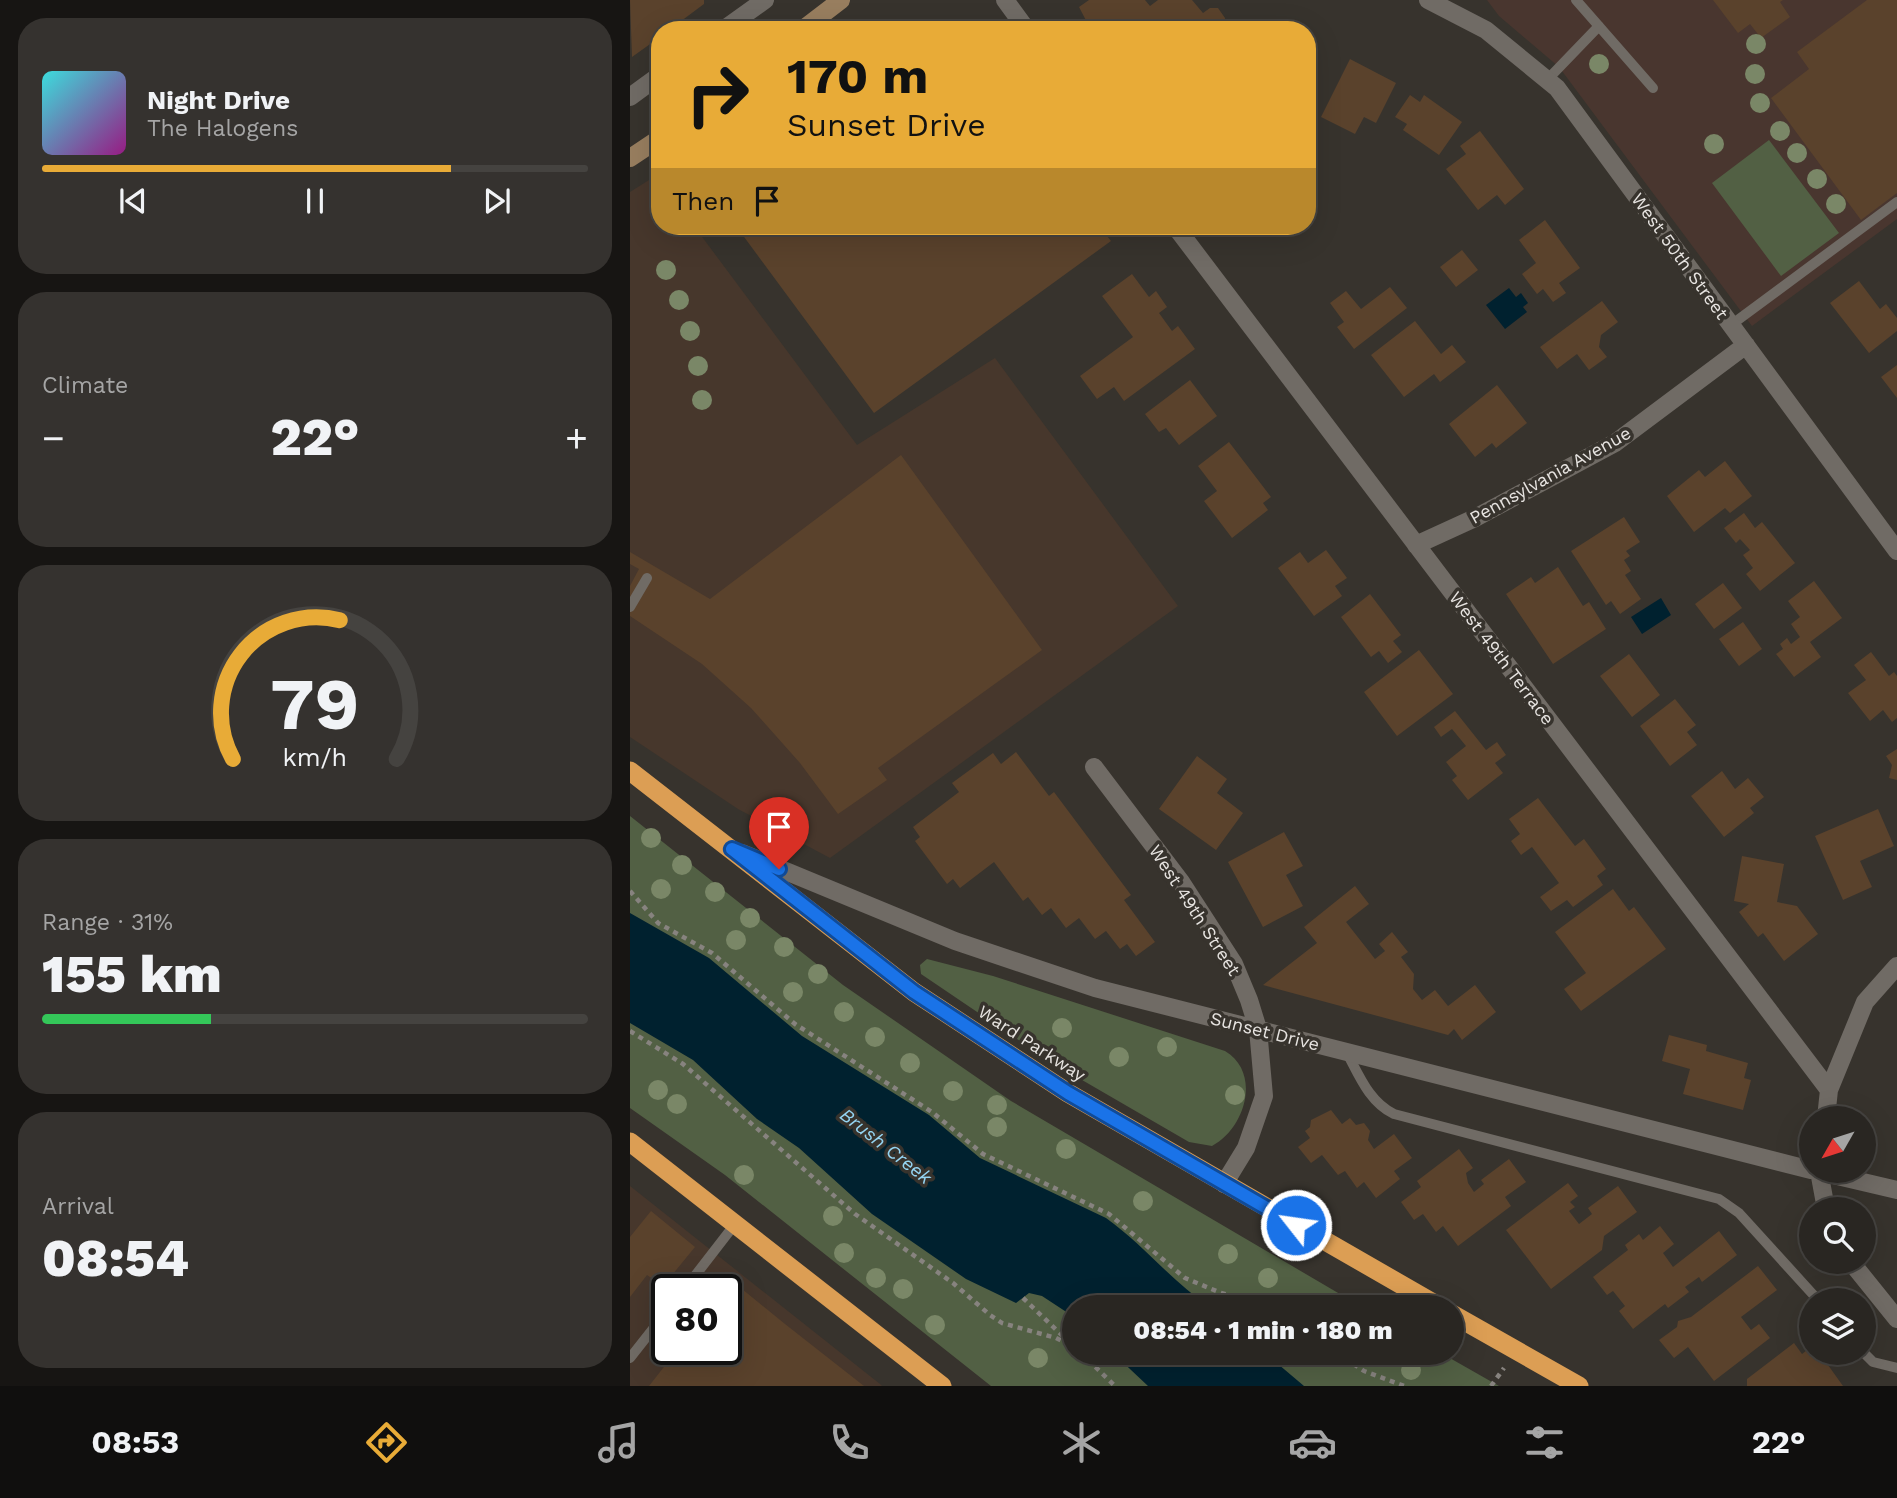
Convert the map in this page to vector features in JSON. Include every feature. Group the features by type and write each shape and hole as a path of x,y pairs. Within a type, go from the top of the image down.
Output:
{"highway":[{"name":"Ward Parkway","path":"630,771 914,992 1068,1093 1419,1295"},
{"path":"630,1142 942,1386"},
{"path":"1464,1321 1579,1386"}],"main road":[{"path":"813,21 838,1"},
{"path":"630,158 651,144"}],"street":[{"path":"736,21 765,0"},
{"path":"1005,0 1020,21"},
{"name":"West 50th Street","path":"1428,0 1486,30 1557,88 1897,551"},
{"path":"630,97 651,82"},
{"name":"West 49th Terrace","path":"1182,235 1829,1090"},
{"name":"Pennsylvania Avenue","path":"1416,545 1475,518 1615,443 1746,345"},
{"name":"West 49th Street","path":"1094,767 1181,882 1234,964 1258,1029 1264,1096 1246,1148 1224,1184"},
{"name":"Sunset Drive","path":"732,849 967,945 1095,988 1799,1167"},
{"path":"1827,1106 1829,1090 1865,1002 1897,966"},
{"name":"Sunset Drive","path":"1867,1183 1897,1190"},
{"path":"1861,1274 1897,1319"}],"lane":[{"path":"1576,0 1653,88"},
{"path":"1547,80 1599,26"},
{"path":"1731,325 1897,202"},
{"path":"630,607 647,578"},
{"path":"1346,1051 1373,1100 1379,1107 1394,1114 1719,1199 1739,1213 1807,1288"},
{"path":"696,1274 735,1224"},
{"path":"630,1358 651,1331"},
{"path":"1876,1363 1897,1368"}],"path":[{"path":"630,891 658,923 712,953 803,1030 932,1112 983,1154 1109,1214 1185,1278 1228,1295"},
{"path":"630,1031 683,1064 855,1214 953,1283 990,1315 1002,1323 1062,1342"},
{"path":"1023,1298 1062,1335"},
{"path":"1093,1365 1115,1386"},
{"path":"1355,1365 1404,1386"}],"shaded area":[{"path":"1487,0 1897,0 1897,219 1752,326 1559,67 1499,16"},
{"path":"651,179 651,235 701,235 857,445 995,358 1178,606 830,858 738,809 630,737 630,192"},
{"path":"630,1186 741,1274 651,1274 651,1365 742,1365 742,1275 882,1386 630,1386"}],"green space":[{"path":"1769,140 1839,233 1781,276 1712,183"},
{"path":"630,816 843,985 1011,1101 1342,1295 1062,1295 1062,1365 1462,1365 1499,1386 991,1386 725,1175 630,1108"},
{"path":"927,959 993,976 1225,1051 1236,1061 1243,1073 1245,1100 1240,1114 1224,1138 1212,1146 1189,1142 1051,1062 921,974 920,965"}],"water":[{"path":"1509,288 1516,297 1521,293 1528,303 1523,307 1527,312 1505,329 1486,305"},
{"path":"1661,598 1671,615 1642,634 1631,617"},
{"name":"Brush Creek","path":"630,913 709,958 802,1036 929,1115 980,1158 1106,1218 1194,1295 1062,1295 1062,1309 1042,1296 1029,1293 1016,1303 966,1279 872,1214 799,1148 757,1119 693,1060 630,1023"},
{"path":"1126,1365 1279,1365 1304,1386 1148,1386"}],"building":[{"path":"630,0 704,0 704,4 681,21 651,21 651,43 632,57"},
{"path":"1089,0 1145,0 1150,6 1158,0 1192,0 1203,13 1210,8 1218,8 1225,21 1086,21 1079,7"},
{"path":"1713,0 1783,0 1780,2 1790,17 1761,38 1750,24 1738,33"},
{"path":"1867,0 1897,0 1897,193 1861,220 1771,98 1809,69 1797,52"},
{"path":"1350,59 1396,83 1376,123 1364,117 1355,134 1321,117"},
{"path":"1410,95 1420,102 1424,95 1462,122 1439,155 1403,130 1407,124 1395,117"},
{"path":"1480,131 1524,189 1505,205 1497,195 1478,210 1446,169 1466,154 1460,146"},
{"path":"1545,220 1580,268 1559,283 1566,293 1553,302 1543,289 1537,294 1522,274 1536,263 1519,240"},
{"path":"743,235 1106,235 1111,241 874,413"},
{"path":"1462,250 1478,270 1456,287 1440,267"},
{"path":"1132,274 1149,297 1156,291 1167,307 1159,313 1172,331 1178,326 1195,349 1124,401 1114,387 1097,399 1080,376 1133,337 1102,296"},
{"path":"1859,281 1880,309 1886,304 1897,318 1897,331 1869,353 1830,303"},
{"path":"1390,287 1407,308 1354,349 1337,327 1344,322 1330,303 1346,291 1361,309"},
{"path":"1602,301 1618,322 1601,335 1599,347 1607,357 1589,370 1577,354 1557,369 1540,347"},
{"path":"1415,321 1441,354 1452,345 1466,362 1440,382 1434,374 1404,397 1371,355"},
{"path":"1897,365 1897,398 1881,377"},
{"path":"1190,380 1217,416 1179,445 1166,428 1159,432 1145,414"},
{"path":"1497,385 1527,423 1496,448 1492,443 1475,457 1449,424"},
{"path":"1229,442 1271,497 1263,503 1268,510 1232,538 1204,501 1217,491 1198,466"},
{"path":"901,455 1042,650 878,768 887,780 838,814 800,763 751,708 702,664 630,616 630,586 639,569 630,564 630,552 710,599"},
{"path":"1725,461 1752,496 1730,513 1725,508 1694,532 1667,496 1699,470 1705,477"},
{"path":"1744,513 1755,528 1762,522 1795,563 1760,591 1746,574 1753,568 1743,555 1750,550 1740,539 1736,543 1724,528"},
{"path":"1624,517 1640,542 1626,551 1630,556 1624,560 1631,571 1625,575 1641,599 1620,614 1611,601 1606,605 1571,551"},
{"path":"1326,550 1347,578 1335,586 1342,596 1314,616 1278,568 1300,552 1308,563"},
{"path":"1558,567 1583,606 1589,602 1606,629 1553,664 1506,594 1531,577 1535,583"},
{"path":"1814,581 1842,618 1810,642 1821,657 1794,677 1776,654 1783,649 1780,644 1787,638 1791,644 1800,637 1791,624 1800,617 1788,601"},
{"path":"1723,583 1742,608 1714,629 1695,604"},
{"path":"1370,594 1401,635 1393,641 1402,652 1388,663 1379,651 1371,657 1341,617"},
{"path":"1743,622 1762,649 1739,666 1719,639"},
{"path":"1419,650 1453,694 1397,736 1364,692"},
{"path":"1871,652 1889,676 1894,672 1897,676 1897,718 1892,722 1883,710 1870,721 1848,693 1866,680 1854,665"},
{"path":"1629,654 1660,695 1632,717 1600,676"},
{"path":"1675,699 1696,725 1687,732 1697,745 1670,766 1640,726"},
{"path":"1455,711 1486,750 1497,742 1506,755 1495,763 1503,773 1468,800 1452,780 1457,776 1446,762 1466,746 1452,729 1441,737 1434,727"},
{"path":"1897,749 1897,780 1889,778 1892,765 1886,756"},
{"path":"1016,752 1049,796 1054,792 1131,895 1124,900 1155,942 1136,956 1127,944 1120,949 1106,931 1095,939 1079,918 1066,928 1051,908 1042,915 1028,897 1023,901 994,862 960,888 953,879 947,884 915,841 920,837 913,827 959,792 952,783 993,753 1001,764"},
{"path":"1197,756 1227,779 1217,793 1243,813 1216,850 1159,809"},
{"path":"1722,771 1735,789 1748,778 1764,797 1750,808 1754,813 1724,837 1691,796"},
{"path":"1538,798 1575,846 1584,839 1606,869 1597,876 1603,885 1573,907 1567,900 1551,911 1540,897 1559,883 1532,847 1521,855 1511,841 1520,834 1509,819"},
{"path":"1878,809 1894,846 1860,861 1872,887 1843,900 1815,836"},
{"path":"1284,832 1303,866 1286,875 1303,906 1263,927 1228,862"},
{"path":"1742,856 1784,864 1777,902 1797,906 1818,934 1784,961 1763,933 1758,937 1739,912 1749,904 1734,901"},
{"path":"1355,886 1369,904 1346,922 1375,959 1385,951 1379,944 1392,932 1408,952 1401,957 1414,974 1413,989 1422,1000 1435,990 1448,1006 1475,985 1496,1012 1462,1040 1454,1029 1448,1035 1263,985 1317,943 1304,927"},
{"path":"1613,889 1629,911 1634,907 1666,949 1581,1011 1564,989 1586,973 1555,932"},
{"path":"1669,1035 1707,1045 1706,1051 1748,1063 1744,1078 1751,1080 1743,1110 1683,1094 1690,1069 1662,1061"},
{"path":"1331,1110 1342,1124 1350,1118 1356,1125 1364,1123 1370,1131 1368,1140 1374,1149 1394,1134 1412,1158 1394,1171 1400,1179 1376,1198 1364,1182 1357,1188 1345,1171 1338,1175 1322,1155 1311,1163 1298,1147 1310,1138 1305,1131 1310,1127 1311,1120"},
{"path":"1459,1149 1473,1168 1466,1173 1474,1192 1484,1184 1481,1180 1509,1159 1526,1182 1505,1197 1511,1206 1458,1246 1443,1226 1436,1232 1423,1214 1414,1220 1401,1202 1421,1187 1417,1181"},
{"path":"1568,1183 1578,1196 1570,1202 1575,1207 1569,1211 1579,1224 1592,1214 1588,1208 1618,1186 1637,1212 1604,1236 1602,1250 1551,1289 1506,1230"},
{"path":"651,1211 695,1247 673,1274 651,1274 651,1278 647,1275 630,1297 630,1237"},
{"path":"1660,1226 1674,1244 1663,1253 1673,1267 1719,1231 1737,1255 1702,1282 1699,1277 1685,1287 1689,1292 1668,1308 1665,1304 1633,1329 1619,1311 1625,1306 1613,1291 1607,1295 1593,1277 1628,1250 1625,1245 1639,1234 1643,1240"},
{"path":"1758,1266 1777,1290 1741,1317 1751,1330 1759,1324 1770,1338 1714,1381 1688,1347 1674,1358 1659,1340 1677,1327 1678,1321 1691,1317"},
{"path":"742,1289 864,1386 649,1386 665,1365 742,1365"},
{"path":"1794,1343 1799,1350 1799,1365 1828,1365 1843,1386 1747,1386 1747,1379"}],"route":[{"path":"779,869 732,849 914,992 1068,1093 1296,1225"}]}
